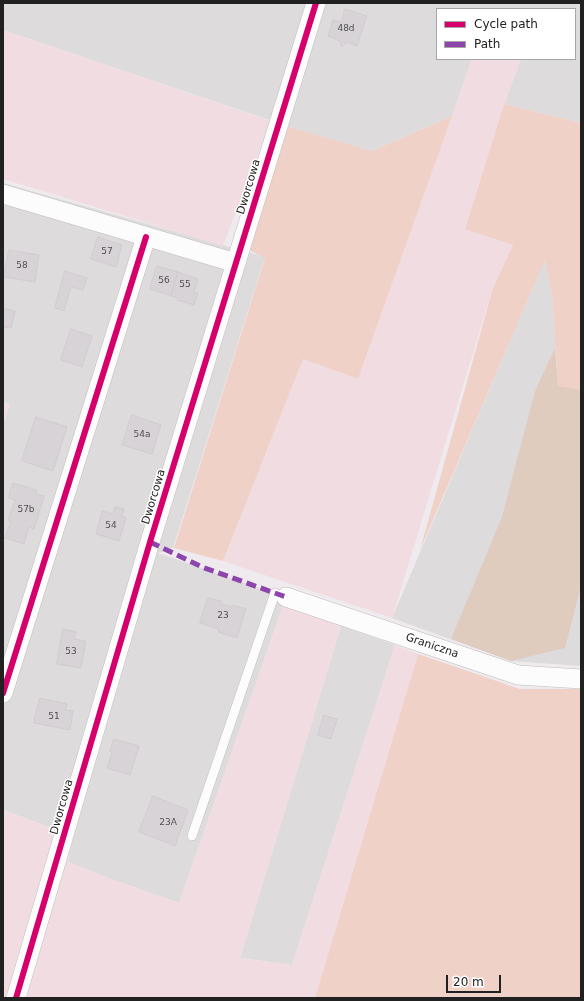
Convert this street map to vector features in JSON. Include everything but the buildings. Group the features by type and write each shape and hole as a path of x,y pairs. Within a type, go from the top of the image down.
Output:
{"street":[{"name":"Dworcowa","path":"16,998 150,542 316,3"},
{"path":"3,194 236,263"},
{"path":"3,693 146,237"},
{"name":"Graniczna","path":"280,595 518,675 581,680"}],"lane":[{"path":"192,836 280,595"}],"shaded area":[{"path":"3,3 581,3 581,123 504,104 521,60 576,60 576,8 436,8 436,60 472,60 452,116 372,151 299,130 3,30"},
{"path":"3,30 271,121 223,246 3,179"},
{"path":"472,60 521,60 504,104 465,228 513,245 493,288 392,618 223,561 303,359 358,379"},
{"path":"504,104 581,123 581,393 558,386 552,295 545,260 420,550 493,288 513,245 465,229"},
{"path":"452,116 358,379 303,359 223,561 174,548 265,258 239,245 286,126 372,151"},
{"path":"3,183 265,257 173,548 158,553 286,597 179,903 68,862 73,836 3,810 3,425 10,404 3,403"},
{"path":"545,259 552,295 558,386 581,393 581,666 511,661 392,618"},
{"path":"555,348 558,386 581,390 581,586 565,648 511,661 451,639 502,517 535,391"},
{"path":"3,403 10,404 3,425"},
{"path":"286,597 341,626 240,958 292,965 395,645 418,654 315,998 19,998 73,836 68,862 179,903"},
{"path":"341,626 395,645 292,965 240,958"},
{"path":"418,654 520,689 581,689 581,998 315,998"},
{"path":"3,810 57,830 8,998 3,998"}],"marked path":[{"path":"150,542 202,567 286,597"}],"cycle path":[{"path":"16,998 150,542 316,3"},
{"path":"3,693 146,237"}]}
